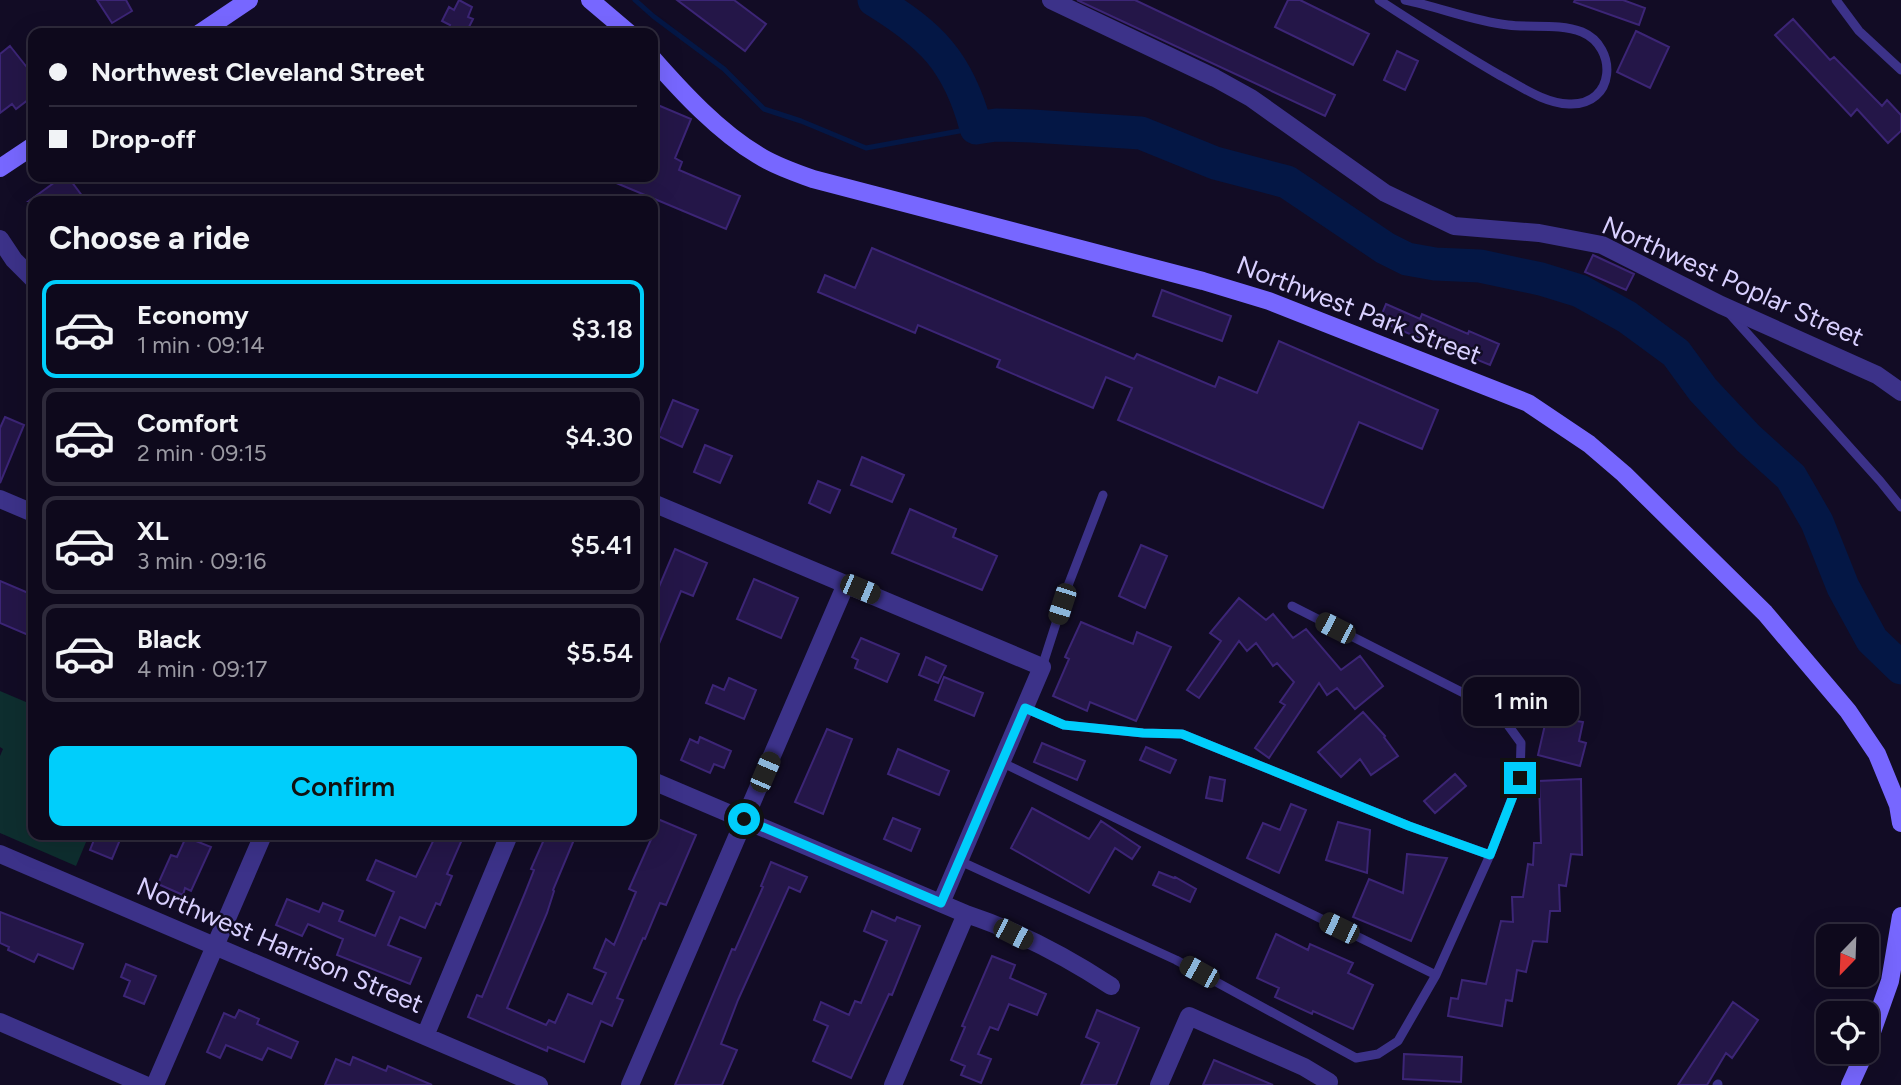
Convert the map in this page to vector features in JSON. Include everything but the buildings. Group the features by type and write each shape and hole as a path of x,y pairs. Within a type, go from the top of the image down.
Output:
{"street":[{"path":"207,28 249,0"},
{"path":"590,0 623,28"},
{"name":"Northwest Poplar Street","path":"1051,0 1251,98 1385,193 1454,226 1539,233 1602,245 1721,305 1857,365 1901,392"},
{"name":"Northwest Park Street","path":"658,64 682,91 738,142 782,168 813,179 1190,277 1269,301 1528,403 1590,444 1624,474 1765,613 1848,711 1877,754 1898,805 1901,823"},
{"path":"0,168 28,149"},
{"path":"0,239 13,260 28,274"},
{"path":"0,499 28,511"},
{"path":"658,505 1042,667 941,903"},
{"path":"629,1085 846,584"},
{"path":"658,783 989,922 1087,971 1111,986"},
{"path":"155,1085 261,840"},
{"path":"425,1035 507,840"},
{"name":"Northwest Harrison Street","path":"0,854 425,1035 508,1079 539,1085"},
{"path":"893,1085 966,914"},
{"path":"1879,1012 1890,981 1901,916"},
{"path":"1158,1085 1189,1016 1304,1067 1329,1082"},
{"path":"0,1022 145,1085"},
{"path":"1850,1085 1860,1064"}],"lane":[{"path":"1379,0 1466,57 1539,97 1567,104 1583,103 1599,95 1605,81 1607,63 1598,45 1584,33 1564,28 1507,25 1405,0"},
{"path":"1836,0 1859,31 1901,70"},
{"path":"1721,305 1901,507"},
{"path":"1042,667 1069,583 1104,495"},
{"path":"960,860 1176,960 1356,1058 1378,1054 1398,1041 1436,975 1490,855 1520,778 1521,743 1497,710 1292,606"},
{"path":"1025,708 1064,725 1182,734 1409,826 1490,855"},
{"path":"1001,762 1436,975"}],"green space":[{"path":"0,691 28,703 28,840 87,840 76,866 0,833 0,756 3,749 0,747"}],"waterway":[{"path":"635,0 724,69 764,109 866,148 976,128"},
{"path":"874,0 911,25 940,52 960,85 976,128 996,125 1032,126 1141,133 1215,163 1287,182 1385,248 1407,259 1435,264 1480,266 1541,279 1580,291 1627,317 1676,353 1703,390 1748,438 1791,477 1817,522 1843,587 1872,640 1901,668"}],"route":[{"path":"744,819 941,903 1025,708 1064,725 1182,734 1409,826 1490,855 1520,778"}]}
